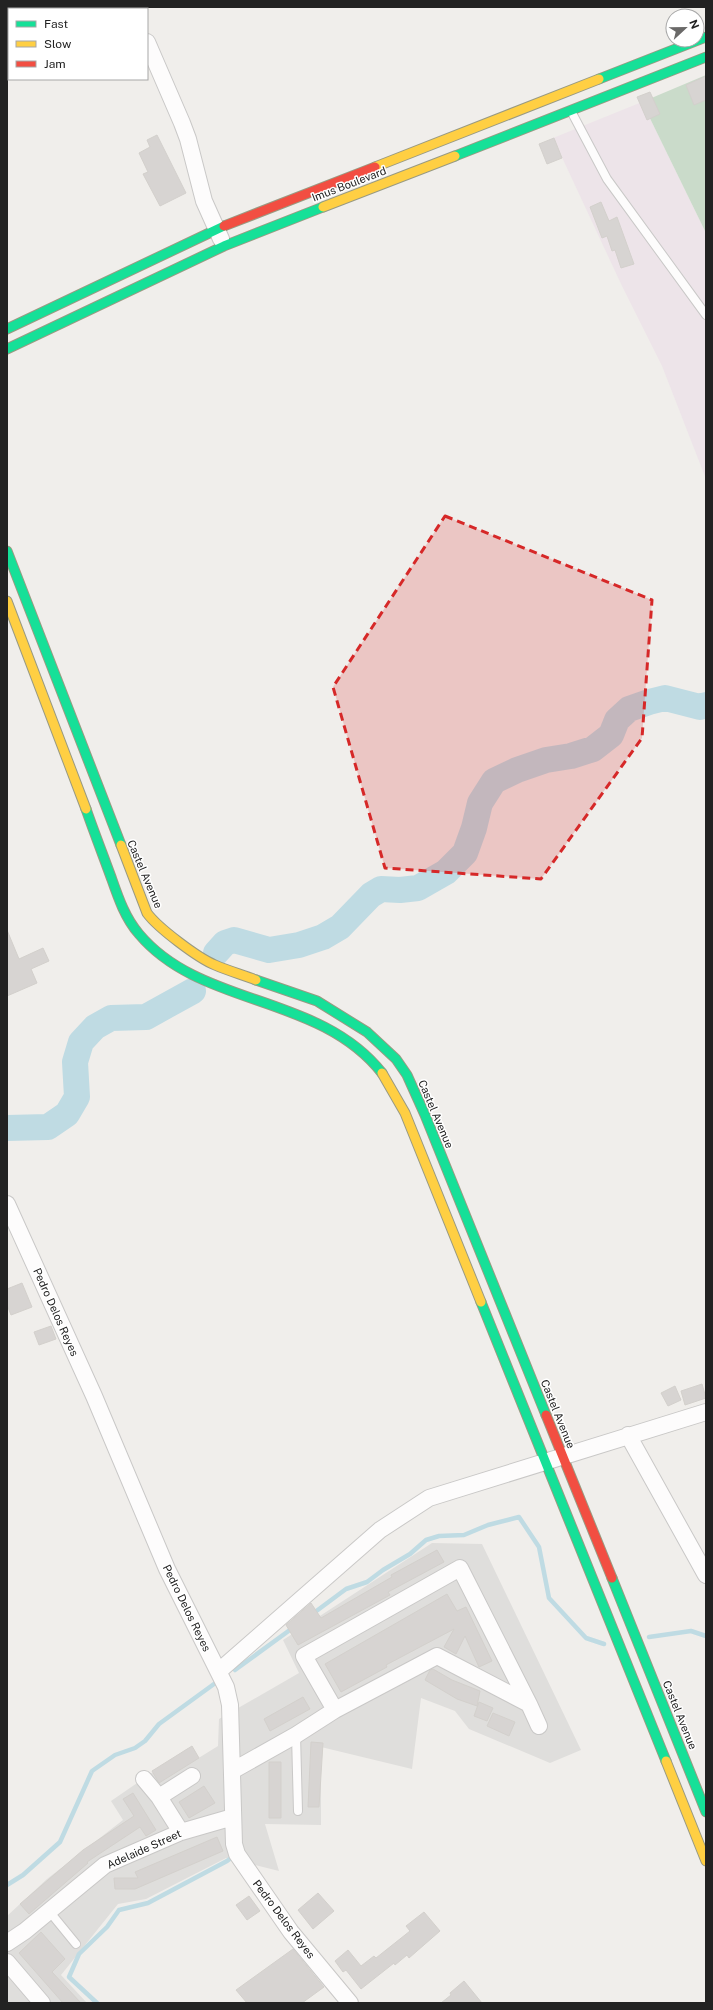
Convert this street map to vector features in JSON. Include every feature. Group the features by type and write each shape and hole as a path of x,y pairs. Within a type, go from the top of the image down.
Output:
{"street":[{"name":"Imus Boulevard","path":"7,349 224,246 566,103 706,37"},
{"path":"148,44 184,128 204,202 224,246"},
{"name":"Imus Boulevard","path":"7,329 217,229 566,103 706,56"},
{"name":"Castel Avenue","path":"7,551 147,913 152,920 175,939 214,965 317,1001 327,1006 367,1032 396,1059 406,1075 425,1115 706,1812"},
{"path":"7,602 117,893 133,927 145,940 195,977 209,984 306,1017 327,1029 372,1062 393,1091 405,1113 706,1861"},
{"name":"Pedro Delos Reyes","path":"7,1204 94,1396 167,1569 226,1687 230,1704 234,1844 237,1854 291,1932 348,2002"},
{"path":"219,1671 380,1530 429,1498 706,1412"},
{"path":"628,1435 706,1575"},
{"path":"335,1710 304,1656 460,1568 539,1726"},
{"path":"232,1771 296,1735 335,1710 437,1656 529,1704"},
{"path":"159,1797 192,1776"},
{"path":"144,1779 159,1797 181,1832"},
{"name":"Adelaide Street","path":"7,1943 105,1865 181,1832 233,1817"},
{"path":"7,1962 42,2003"}],"lane":[{"path":"566,103 607,179 706,315"},
{"path":"296,1735 298,1811"},
{"path":"49,1911 76,1944"}],"highlighted area":[{"path":"445,516 652,600 642,738 541,879 385,868 333,687"}],"shaded area":[{"path":"7,7 120,7 8,8 7,55"},
{"path":"642,102 706,233 706,479 662,366 622,286 553,138"},
{"path":"432,1543 482,1544 581,1750 550,1763 469,1729 455,1711 421,1698 412,1769 321,1747 321,1825 265,1824 279,1871 226,1858 146,1899 118,1904 61,1975 87,2003 7,2003 7,1916 47,1879 123,1820 111,1801 188,1748 197,1759 218,1746 219,1719 299,1673 283,1640"}],"green space":[{"path":"706,75 706,233 642,102"}],"building":[{"path":"706,76 706,100 694,105 686,85"},
{"path":"650,92 660,114 647,120 637,97"},
{"path":"157,135 186,193 160,206 143,174 148,172 139,153 150,147 147,140"},
{"path":"554,138 562,158 547,164 539,144"},
{"path":"601,202 609,221 617,217 634,264 621,268 615,250 612,251 607,236 602,238 590,207"},
{"path":"7,930 19,959 43,948 49,961 31,969 37,983 7,996"},
{"path":"22,1283 32,1307 11,1315 7,1305 7,1289"},
{"path":"51,1326 56,1339 39,1345 34,1332"},
{"path":"702,1384 706,1398 685,1405 681,1391"},
{"path":"675,1386 681,1400 668,1406 661,1393"},
{"path":"437,1550 444,1562 388,1592 390,1595 298,1645 286,1625 311,1603 321,1618 392,1577 391,1575"},
{"path":"447,1594 457,1611 466,1607 492,1661 479,1667 465,1636 456,1654 444,1647 454,1629 386,1665 387,1667 341,1692 325,1664"},
{"path":"433,1669 452,1680 480,1691 477,1706 457,1699 425,1680 430,1670"},
{"path":"303,1697 310,1709 270,1731 264,1719"},
{"path":"479,1702 493,1708 487,1721 474,1716"},
{"path":"493,1713 515,1722 509,1736 487,1726"},
{"path":"311,1742 323,1743 319,1807 308,1807"},
{"path":"192,1746 199,1758 159,1783 152,1771"},
{"path":"269,1762 281,1762 281,1818 269,1818"},
{"path":"204,1786 215,1803 189,1818 179,1802"},
{"path":"133,1793 156,1830 146,1836 140,1827 87,1862 88,1863 29,1914 20,1904 83,1850 134,1816 123,1799"},
{"path":"217,1837 223,1851 135,1889 115,1889 114,1878 138,1878 135,1872"},
{"path":"318,1893 334,1911 313,1929 298,1910"},
{"path":"249,1896 260,1911 247,1920 236,1905"},
{"path":"424,1912 440,1931 409,1958 407,1955 395,1965 394,1963 361,1989 346,1970 343,1972 335,1961 348,1950 361,1966 374,1956 376,1958 410,1931 406,1926"},
{"path":"41,1932 65,1959 52,1972 81,2003 63,2003 19,1953"},
{"path":"293,1949 324,1987 302,2003 247,2003 236,1990"},
{"path":"464,1981 482,2003 441,2003 451,1995 450,1993"}],"waterway":[{"path":"216,953 225,943 234,940 269,950 299,945 323,937 340,927 371,895 381,889 400,890 418,888 446,872 465,853 474,828 480,803 494,781 517,770 546,760 571,756 593,749 611,735 617,720 629,709 665,698 700,707 706,705"},
{"path":"7,1128 48,1127 67,1114 77,1097 75,1062 81,1042 95,1027 111,1018 146,1017 193,991"},
{"path":"311,1615 346,1589 367,1582 383,1570 410,1554 426,1540 439,1536 464,1535 488,1525 519,1517 539,1547 549,1598 586,1638 604,1644"},
{"path":"235,1670 294,1627"},
{"path":"649,1637 691,1631 706,1636"},
{"path":"7,1885 23,1875 60,1842 92,1771 115,1755 135,1748 145,1741 159,1724 214,1684"},
{"path":"97,2003 69,1977 79,1954 107,1927 119,1910 148,1903 227,1861 235,1855"}],"traffic: fast":[{"path":"599,79 706,37"},
{"path":"455,156 706,57"},
{"path":"7,349 224,246 323,207"},
{"path":"7,329 224,226"},
{"path":"7,551 121,845"},
{"path":"86,809 122,907 139,934 165,958 194,976 294,1013 326,1028 356,1047 382,1073"},
{"path":"256,980 317,1001 367,1032 396,1059 407,1075 425,1115 546,1415"},
{"path":"481,1302 666,1761"},
{"path":"612,1578 706,1812"}],"traffic: slow":[{"path":"375,167 599,79"},
{"path":"323,207 455,156"},
{"path":"7,601 86,809"},
{"path":"121,845 147,913 152,919 179,942 199,956 220,967 256,980"},
{"path":"382,1073 405,1113 481,1302"},
{"path":"666,1761 706,1861"}],"traffic: jam":[{"path":"224,226 375,167"},
{"path":"546,1415 612,1578"}]}
